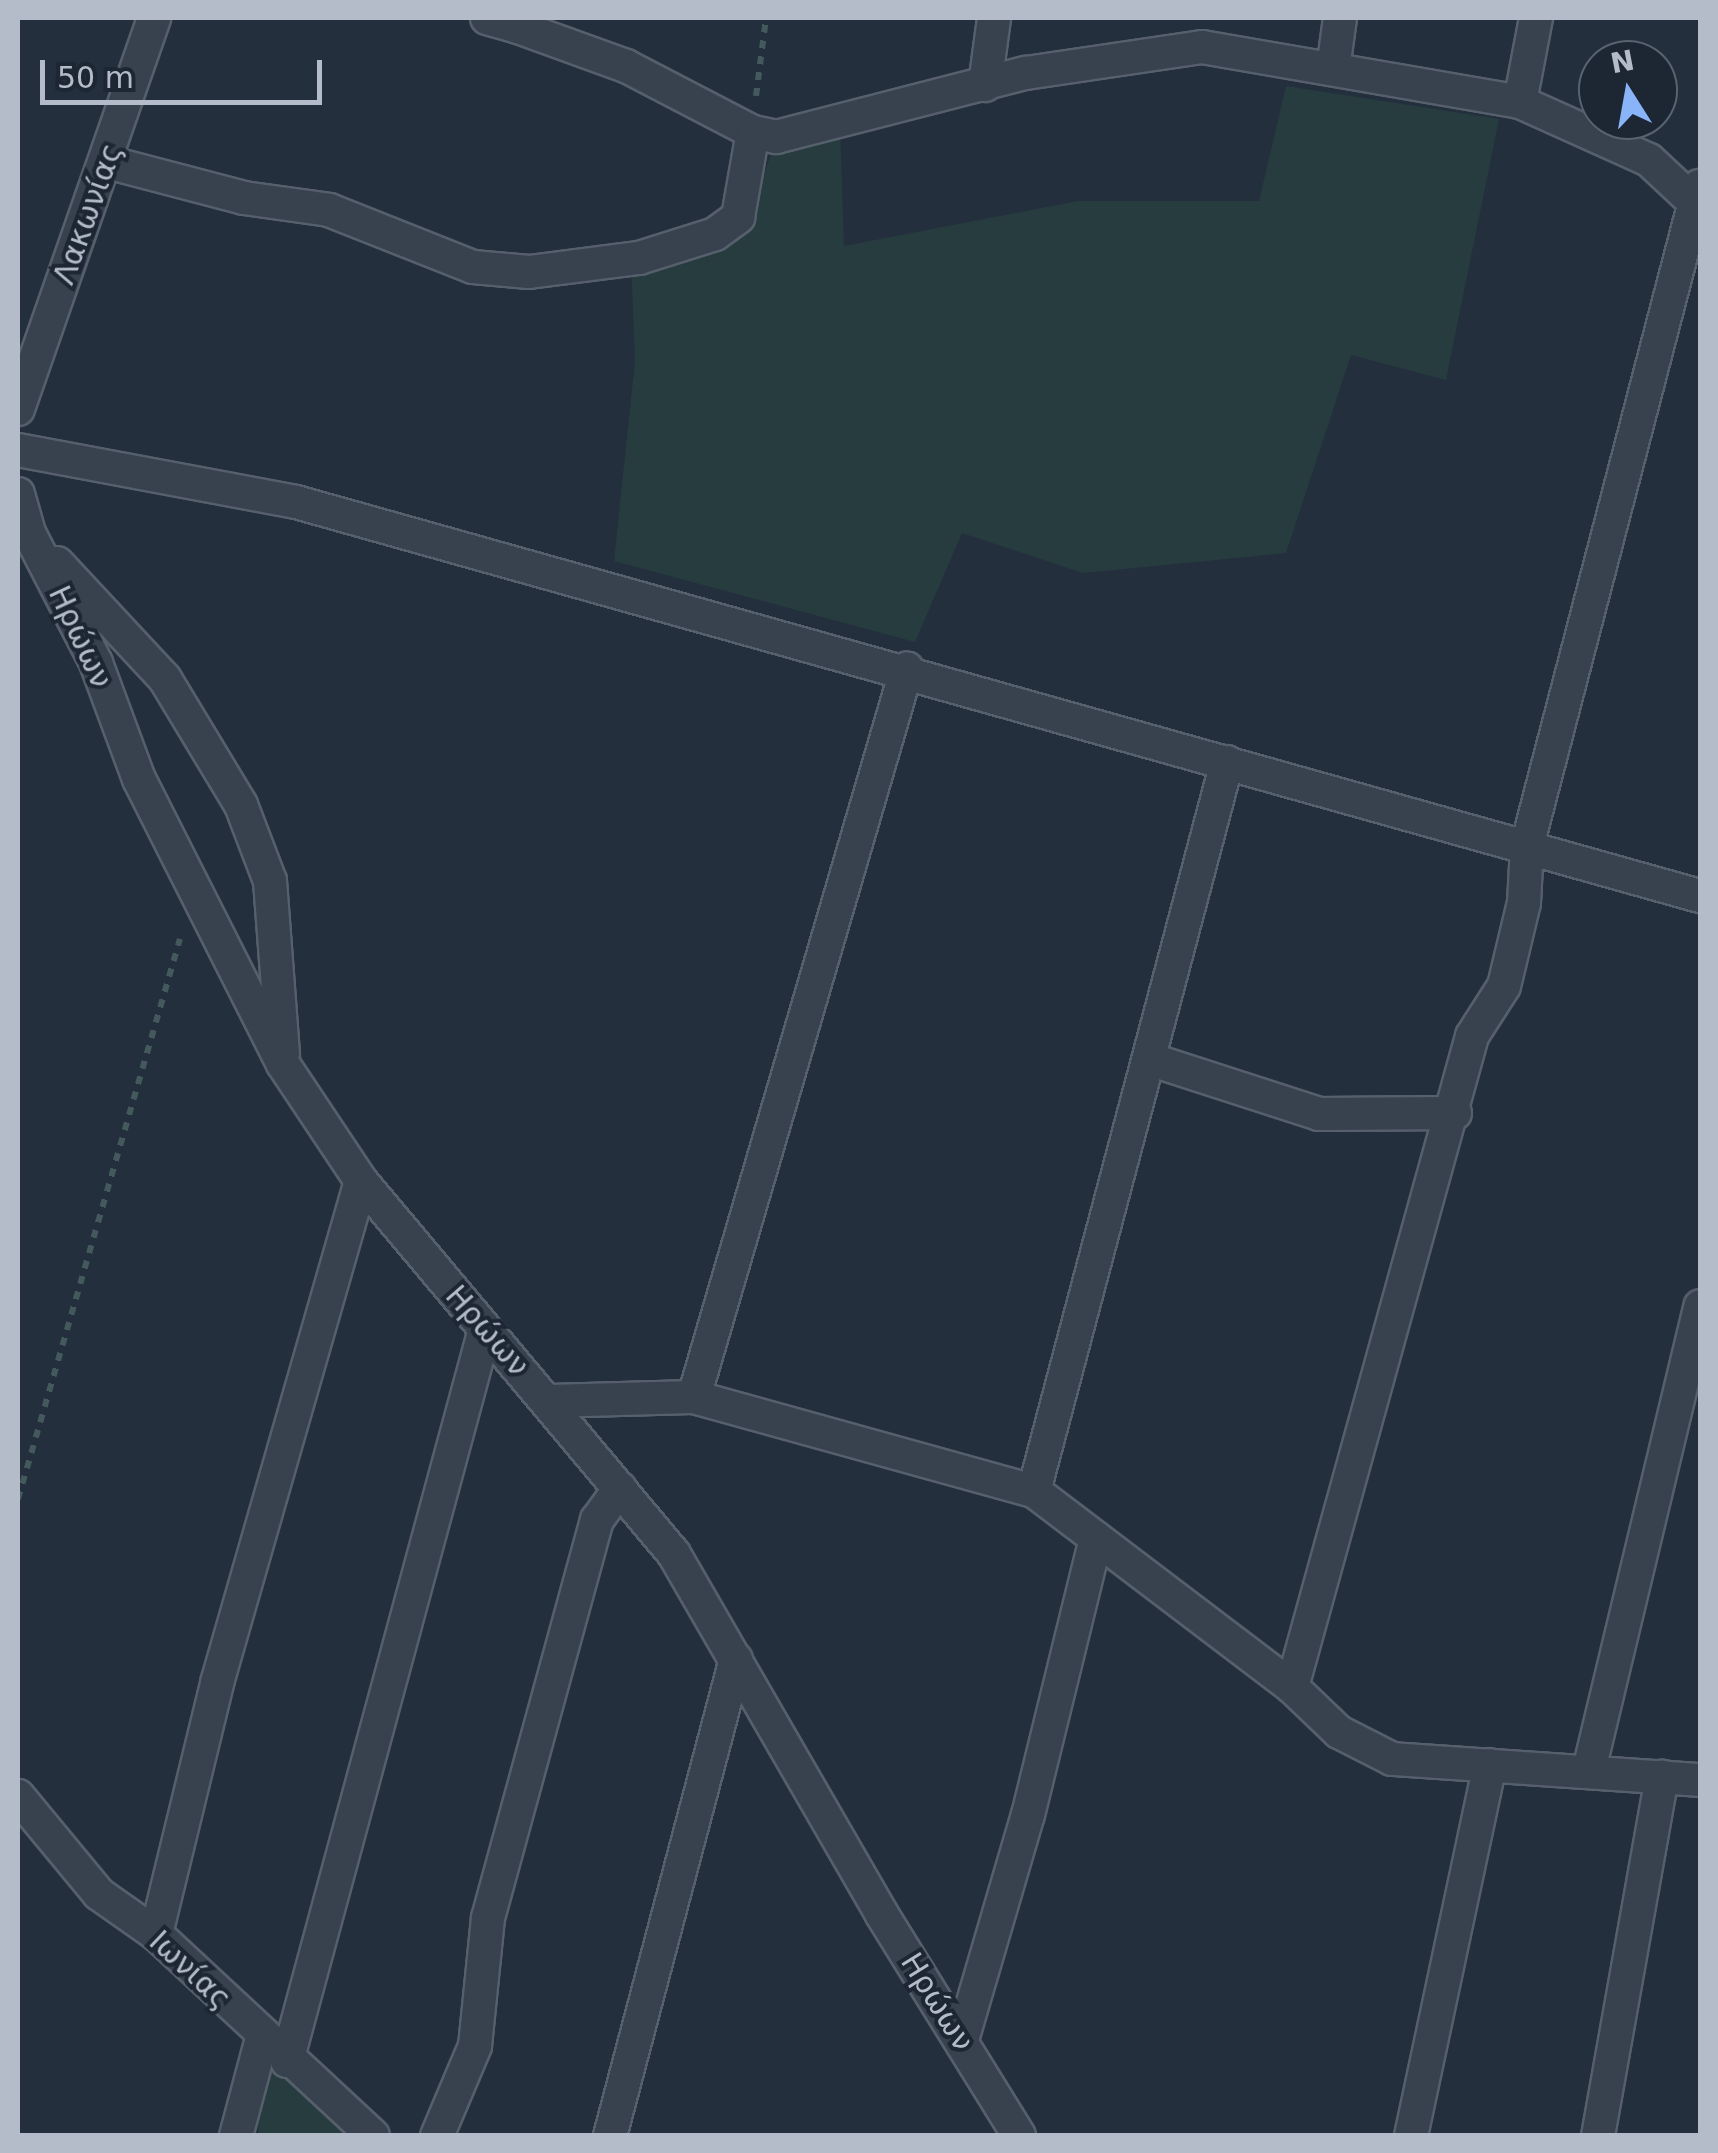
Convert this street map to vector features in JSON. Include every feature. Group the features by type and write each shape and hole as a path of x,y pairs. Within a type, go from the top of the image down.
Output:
{"street":[{"name":"Λακωνίας","path":"18,409 154,18"},
{"path":"985,85 994,18"},
{"path":"1333,69 1340,18"},
{"path":"1520,102 1536,18"},
{"path":"509,21 626,66 753,132 791,134 1204,32 1333,69 1520,102 1649,160 1698,192 1695,240 1527,846 1524,903 1504,986 1472,1036 1454,1113 1292,1687"},
{"path":"107,162 244,198 328,210 473,267 529,272 638,258 715,234 738,217 753,132"},
{"path":"18,450 296,502 907,668 1700,896"},
{"name":"Ηρώων","path":"18,494 30,534 96,663 139,778 193,894 283,1064 361,1181 674,1554 1019,2136"},
{"path":"30,534 165,679 242,806 270,881 283,1064"},
{"path":"694,1397 907,668"},
{"path":"1034,1491 1227,762"},
{"path":"1149,1059 1319,1114 1454,1113"},
{"path":"156,1934 217,1683 361,1181"},
{"path":"1589,1770 1700,1306"},
{"path":"287,2061 485,1329"},
{"path":"548,1401 694,1397 1034,1491 1292,1687 1340,1732 1392,1760 1700,1780"},
{"path":"437,2136 475,2046 488,1918 593,1535 607,1499 620,1488"},
{"path":"962,2040 1028,1815 1096,1538"},
{"path":"610,2136 736,1659"},
{"path":"1411,2136 1490,1765"},
{"path":"1598,2136 1662,1777"},
{"name":"Ιωνίας","path":"18,1796 98,1894 156,1934 262,2038 373,2136"},
{"path":"236,2136 262,2038"}],"path":[{"path":"753,132 766,18"},
{"path":"18,1499 193,894"}],"green space":[{"path":"1286,86 1499,119 1446,380 1351,355 1286,553 1083,573 962,533 915,642 614,561 635,361 631,259 748,219 774,146 840,125 844,246 1078,201 1259,201"},
{"path":"262,2038 373,2136 258,2136"}]}
